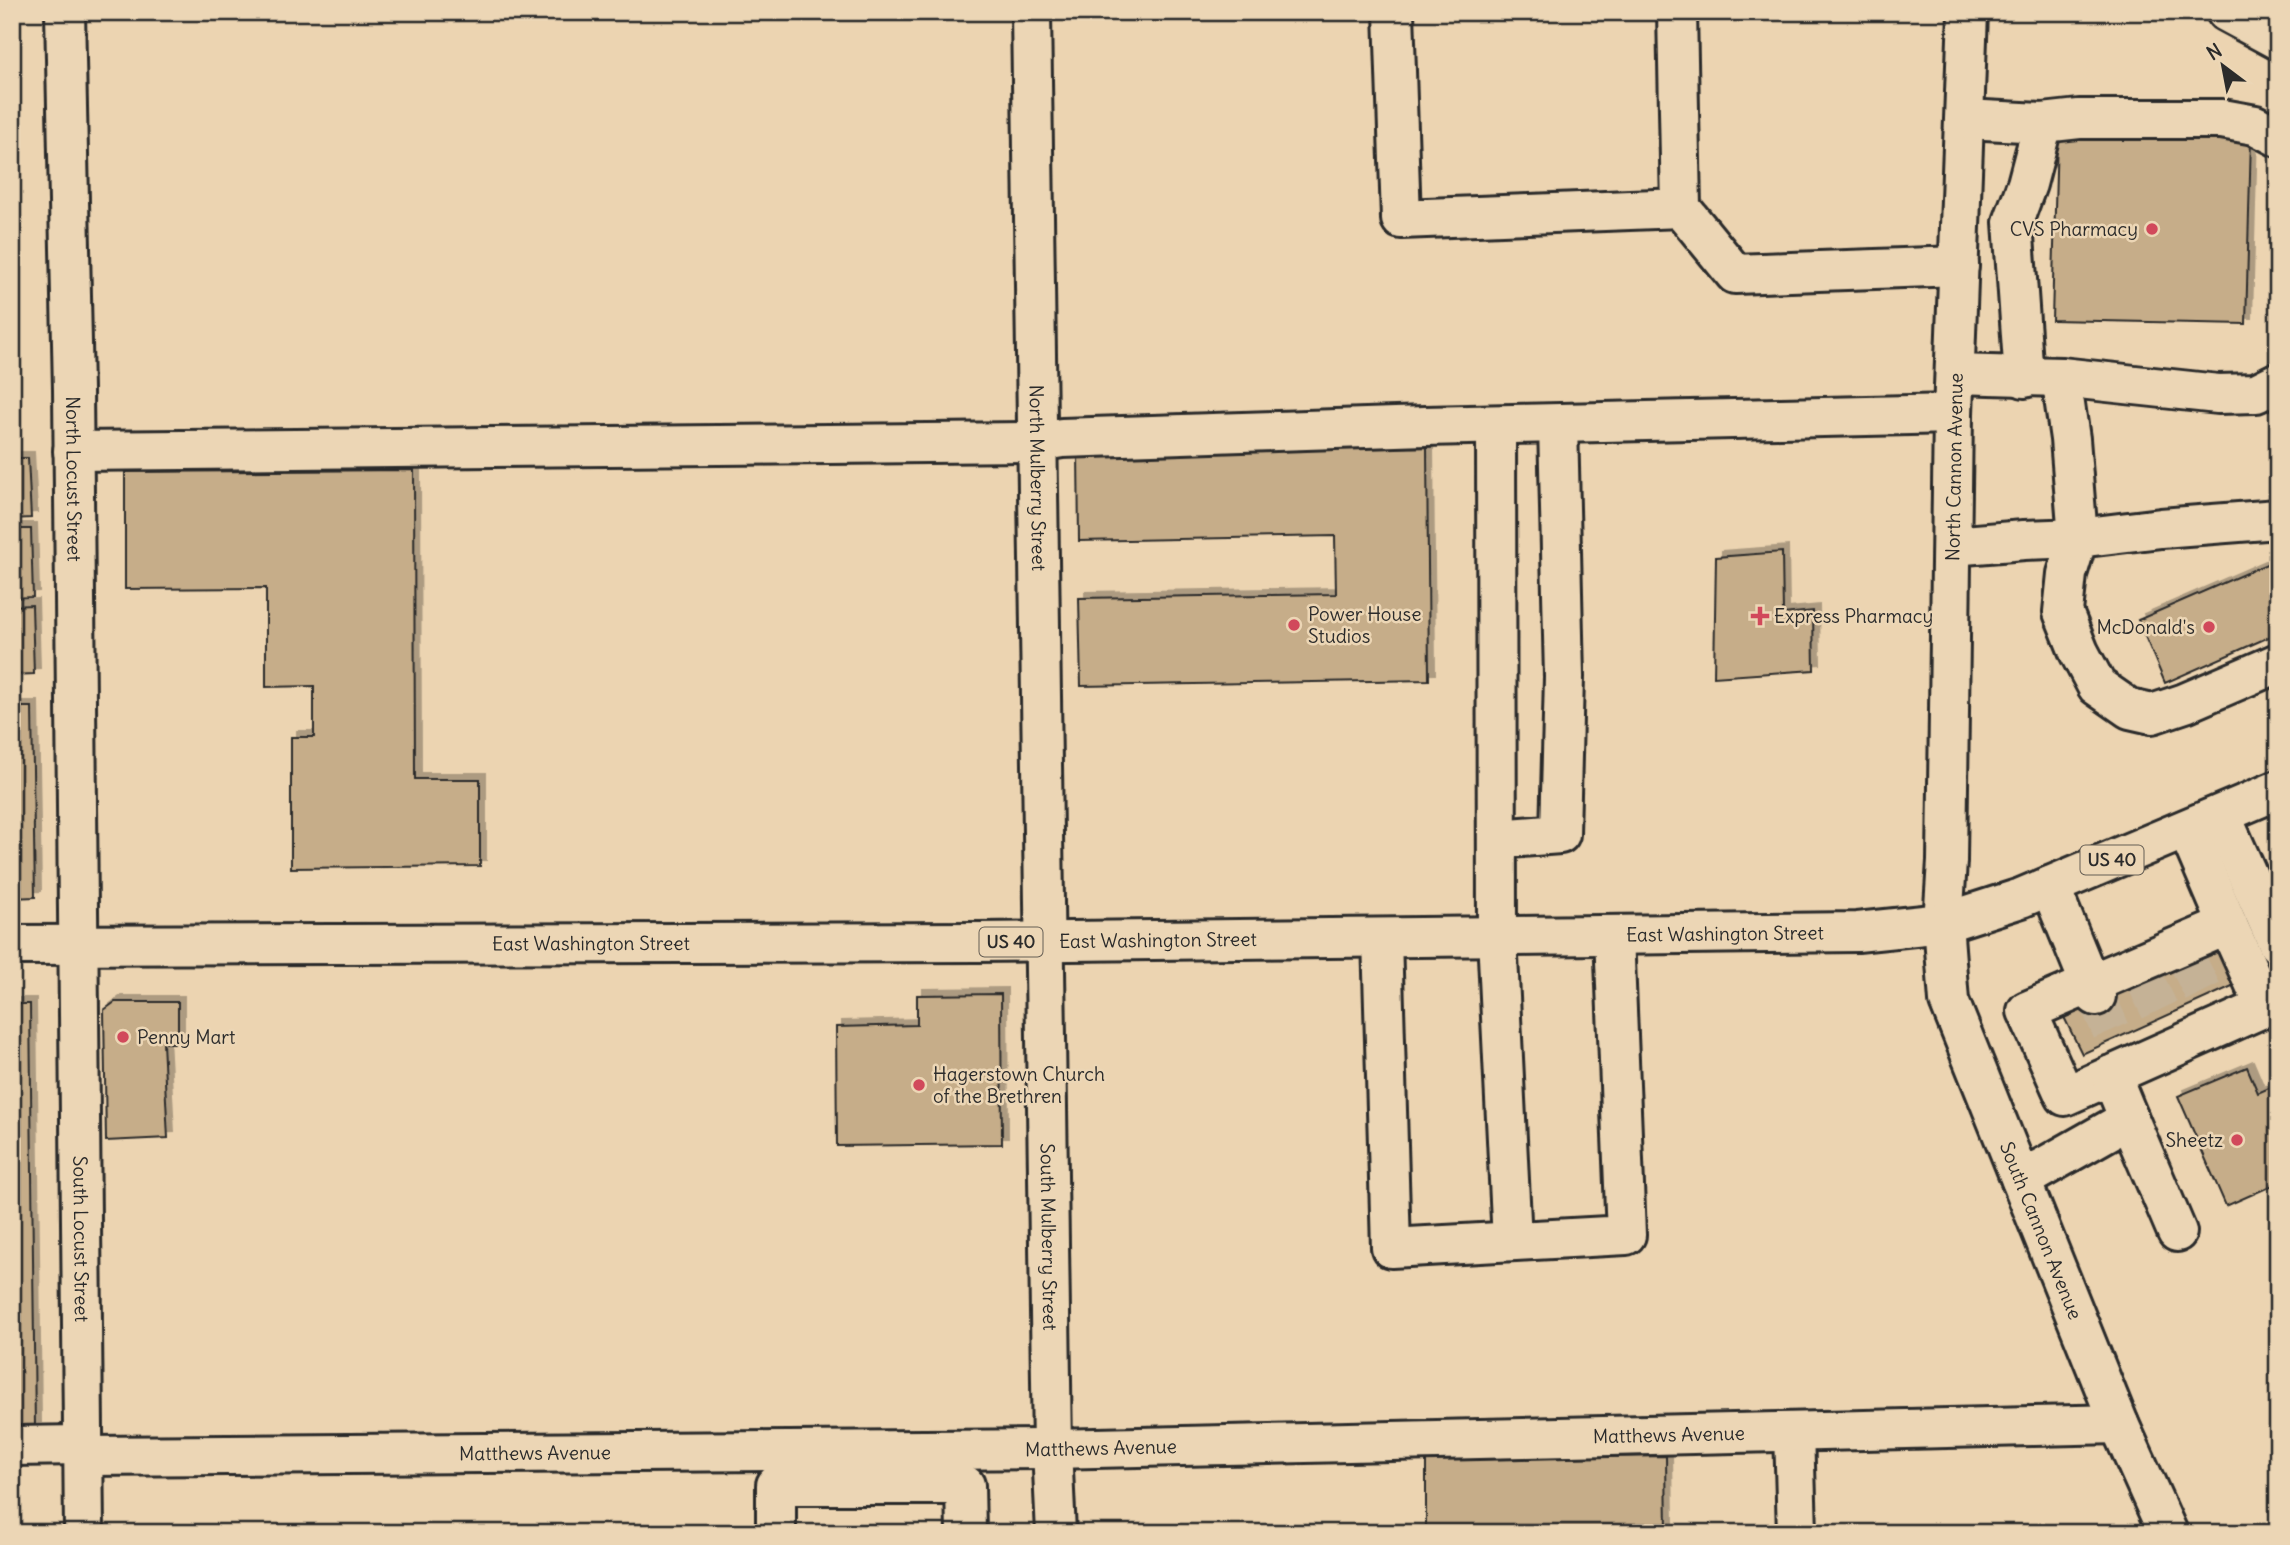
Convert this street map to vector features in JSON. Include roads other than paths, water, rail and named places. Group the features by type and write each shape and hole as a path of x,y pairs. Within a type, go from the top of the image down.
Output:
{"main road":[{"name":"North Locust Street","path":"65,12 79,944"},
{"name":"North Mulberry Street","path":"1031,12 1046,941"},
{"path":"1394,12 1401,219 1681,208"},
{"path":"1677,12 1681,208 1735,274 1959,266"},
{"name":"North Cannon Avenue","path":"1943,923 1947,860 1953,414 1968,12"},
{"path":"2226,12 2278,40"},
{"path":"1965,119 2043,123 2079,118 2222,119 2255,125 2278,137"},
{"path":"2043,123 2027,184 2013,222 2043,378 2070,439 2078,538 2067,574 2063,612 2079,652 2097,686 2130,709 2152,715 2278,663"},
{"path":"1955,374 2043,378 2218,394 2256,393 2278,382"},
{"path":"73,451 1037,442 1062,438 1953,414"},
{"path":"1497,839 1560,834 1564,677 1558,424"},
{"path":"1496,425 1497,936 1511,1241"},
{"path":"1952,546 2078,538 2161,528 2278,519"},
{"name":"East Washington Street","path":"12,945 1046,941 1857,932 1943,923 2021,898 2278,790"},
{"path":"2204,822 2228,925 2265,1007 2213,1013 2170,1032 2118,1061 2065,1096 2026,1011 2093,990 2184,952 2228,925"},
{"path":"2204,822 2278,944"},
{"path":"2050,886 2093,990"},
{"name":"South Cannon Avenue","path":"1943,923 1949,1001 2119,1424 2168,1533"},
{"path":"1382,937 1391,1248 1626,1235 1614,935"},
{"name":"South Mulberry Street","path":"1046,941 1052,1450 1056,1533"},
{"name":"South Locust Street","path":"79,944 84,1533"},
{"path":"2118,1061 2129,1119 2177,1233"},
{"path":"2021,1180 2129,1119"},
{"name":"Matthews Avenue","path":"12,1446 83,1450 1052,1450 2119,1424"},
{"path":"1794,1432 1797,1533"},
{"path":"776,1533 776,1485 965,1485 966,1533"}],"tunnel":[{"path":"2186,958 2206,998"},
{"path":"2143,976 2163,1017"},
{"path":"2096,996 2115,1039"}],"place":[{"name":"CVS Pharmacy","path":"2152,229"},
{"name":"Express Pharmacy","path":"1760,616"},
{"name":"Power House Studios","path":"1294,625"},
{"name":"McDonald's","path":"2209,627"},
{"name":"Penny Mart","path":"123,1037"},
{"name":"Hagerstown Church of the Brethren","path":"919,1085"},
{"name":"Sheetz","path":"2237,1140"}]}
